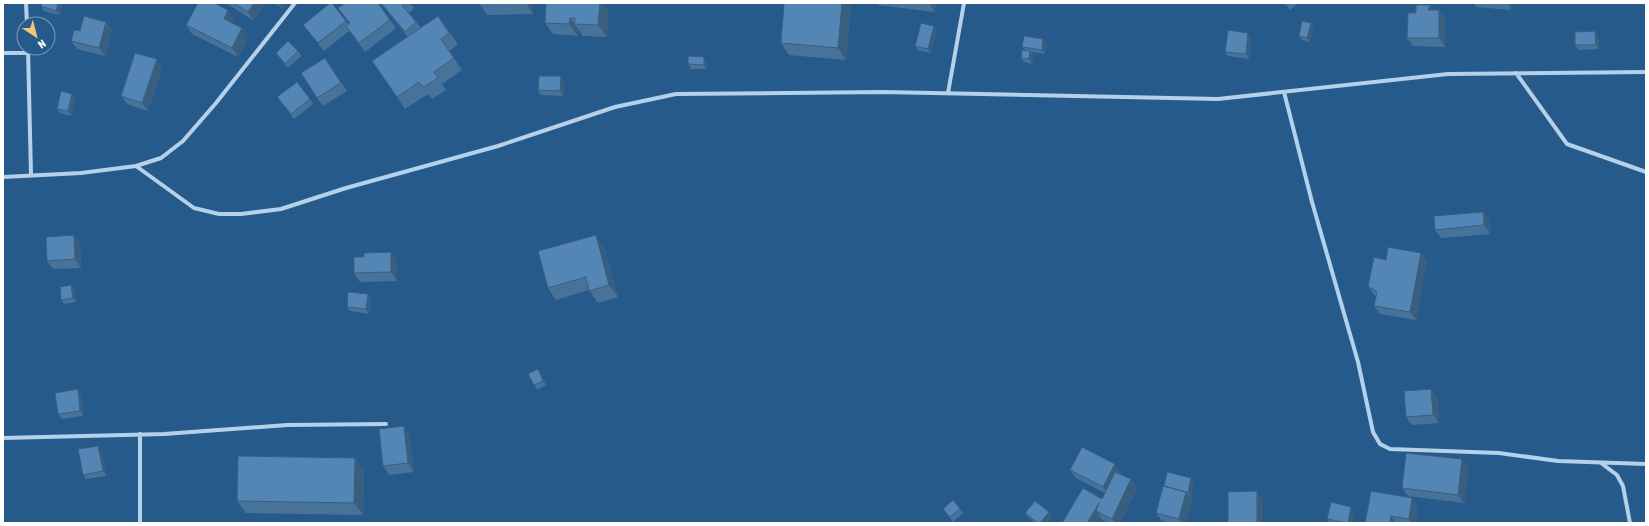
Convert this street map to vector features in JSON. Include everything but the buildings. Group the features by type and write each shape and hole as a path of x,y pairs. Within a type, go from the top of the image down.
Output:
{"street":[{"path":"26,3 27,16"},
{"path":"3,177 31,174 82,173 136,166 161,158 183,141 216,103 295,3"},
{"path":"948,93 964,3"},
{"path":"3,53 16,51"},
{"path":"28,56 31,174"},
{"path":"136,166 167,190 194,208 219,214 241,214 281,210 346,188 498,146 615,107 676,94 883,92 1218,99 1448,74 1646,72"},
{"path":"1516,73 1567,144 1646,172"},
{"path":"1284,92 1312,202 1358,362 1373,432 1380,444 1390,449 1499,453 1558,461 1646,464"},
{"path":"3,438 164,434 287,425 386,424"},
{"path":"140,434 140,523"},
{"path":"1601,463 1617,475 1623,486 1630,523"}]}
